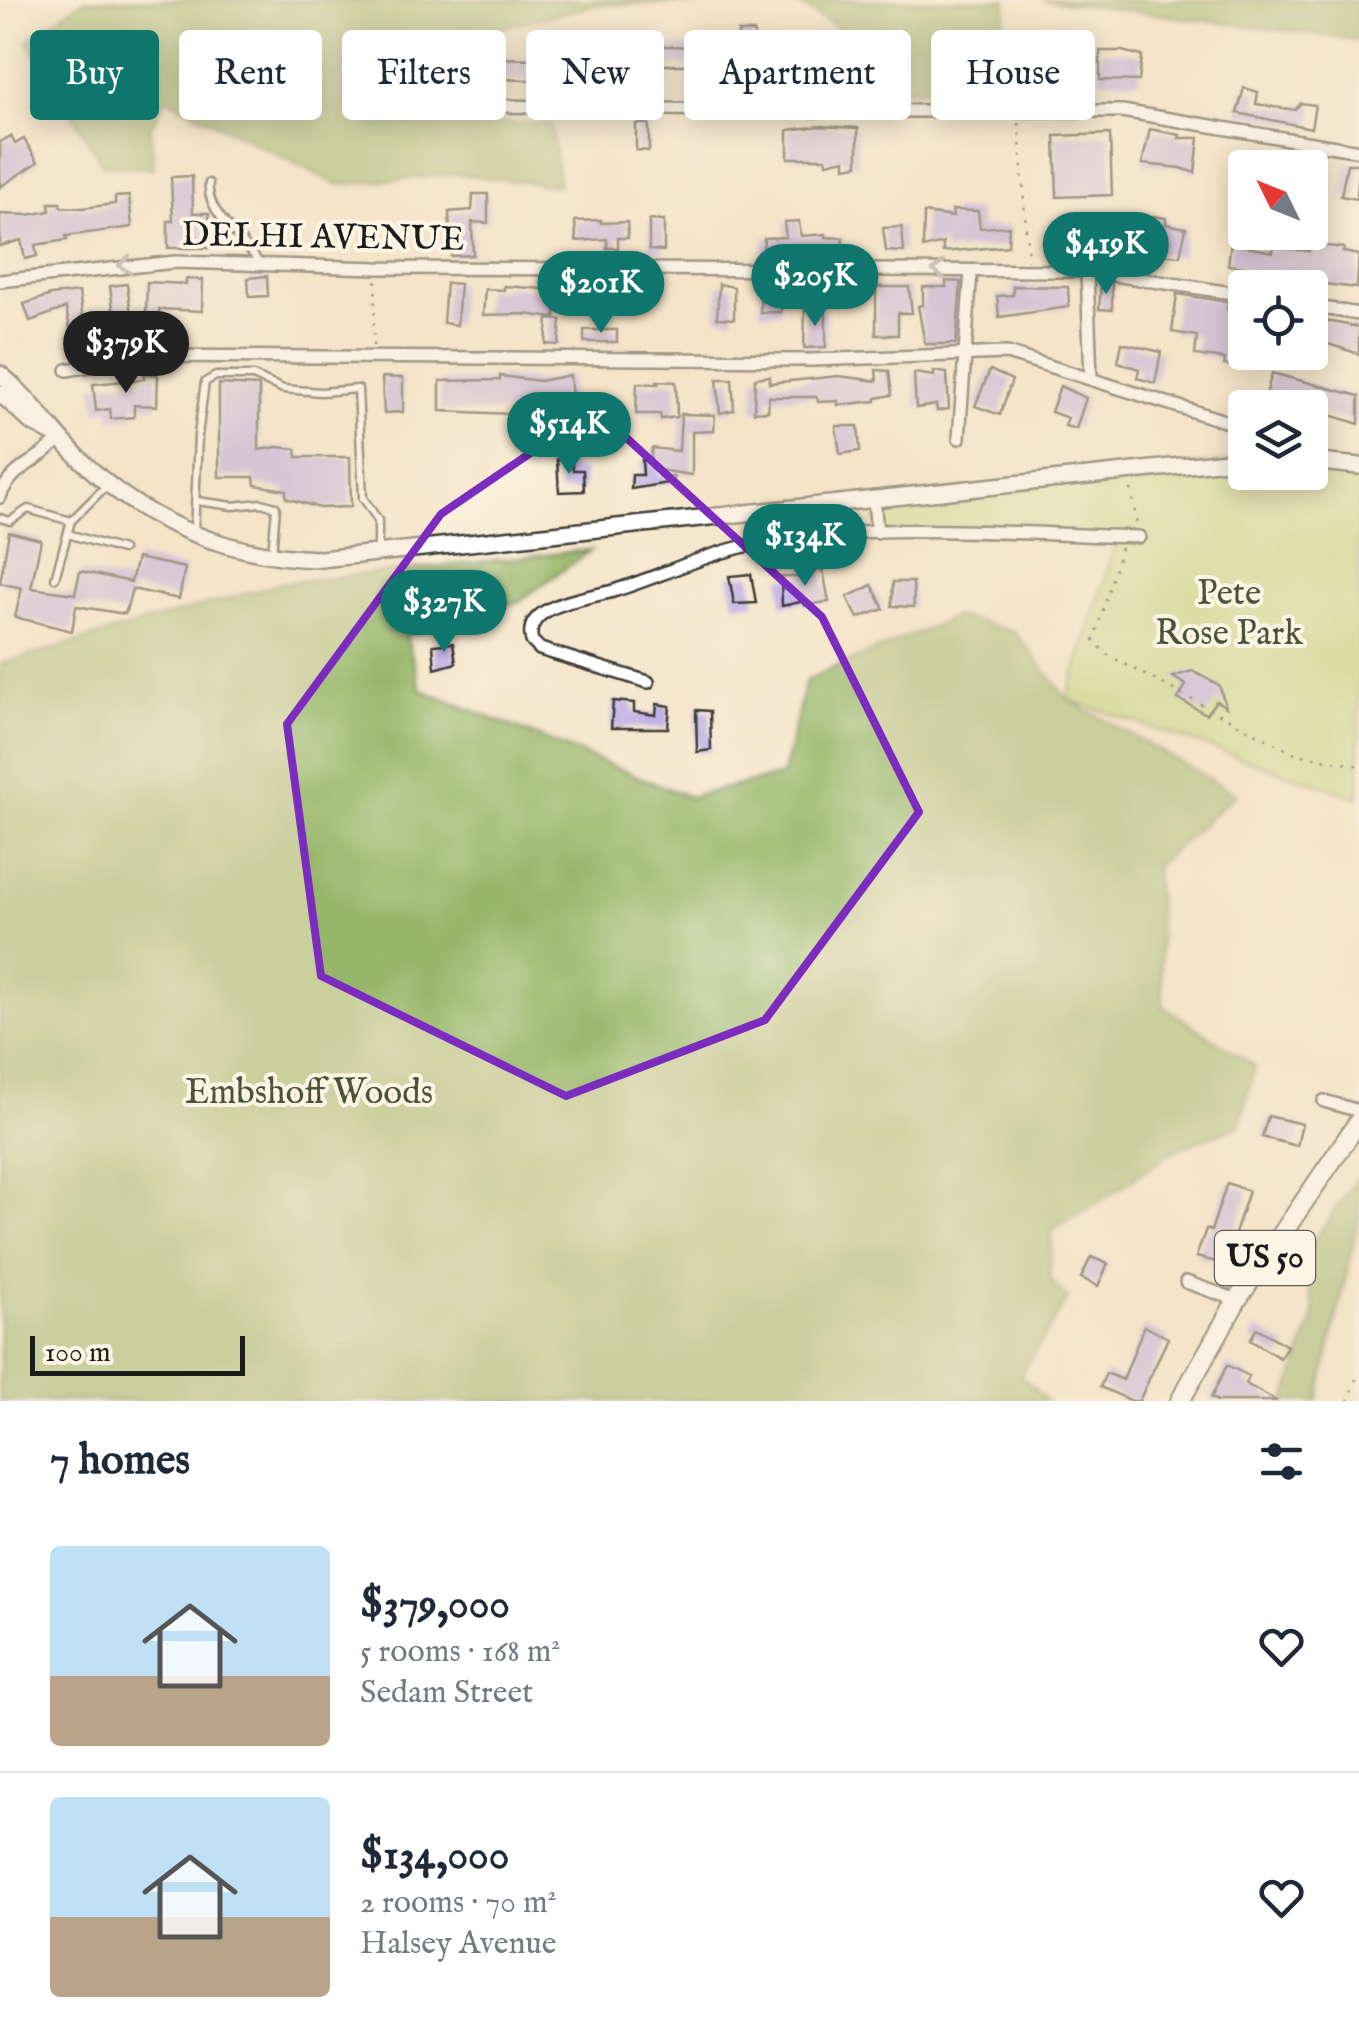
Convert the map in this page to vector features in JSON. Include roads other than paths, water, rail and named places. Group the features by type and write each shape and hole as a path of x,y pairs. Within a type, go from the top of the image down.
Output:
{"main road":[{"name":"US 50","path":"1180,1401 1237,1300 1359,1121"}],"street":[{"path":"506,106 1122,111 1359,151"},
{"name":"DELHI AVENUE","path":"0,280 134,264 1029,271 1087,272 1228,293"},
{"path":"960,438 971,271"},
{"path":"1087,272 1091,378"},
{"path":"1328,309 1359,314"},
{"path":"66,370 146,356 811,360 1017,354 1228,422"},
{"path":"0,374 108,484 160,518 194,534 272,556 321,558 1228,461"},
{"path":"0,393 31,422 60,438"},
{"path":"0,496 15,470 36,461 60,438"},
{"path":"1328,462 1359,466"},
{"path":"874,500 877,532"},
{"path":"648,682 544,650 532,641 531,625 560,604 657,578 723,551 755,544 877,532 1139,536"},
{"path":"1324,1101 1359,1111"},
{"path":"1186,1282 1237,1300"}],"lane":[{"path":"209,183 216,211 260,264"},
{"path":"194,534 198,435 205,382 216,376 253,376 283,389 358,389 364,498 378,520 378,552"},
{"path":"55,578 71,521 108,484"},
{"path":"197,501 233,506 261,502 276,507 272,556"},
{"path":"0,518 10,520 28,509 71,521"},
{"path":"68,534 122,550"}],"park label":[{"name":"Pete Rose Park","path":"1229,614"},
{"name":"Embshoff Woods","path":"309,1093"}]}
